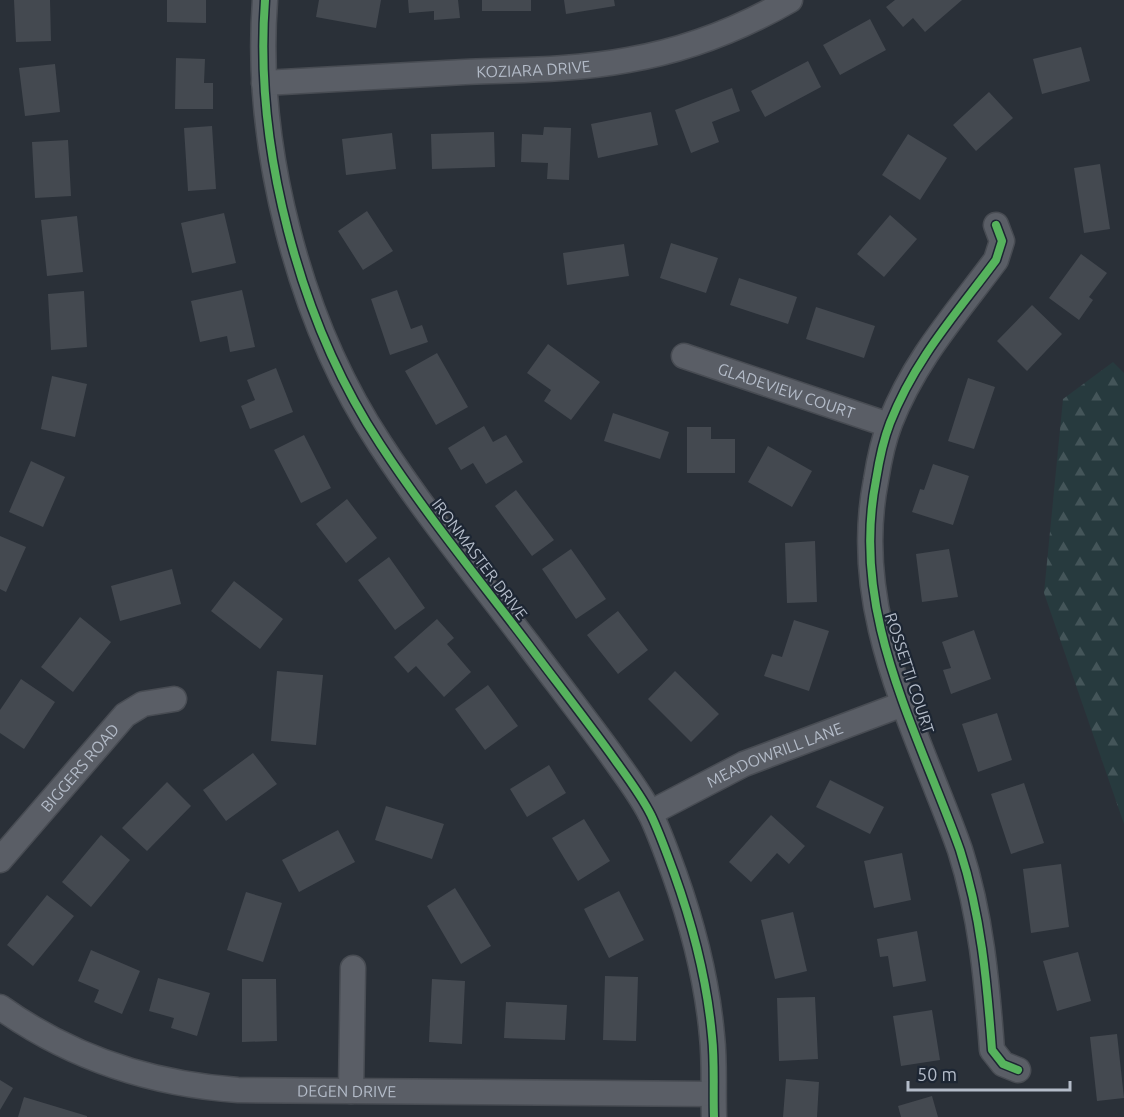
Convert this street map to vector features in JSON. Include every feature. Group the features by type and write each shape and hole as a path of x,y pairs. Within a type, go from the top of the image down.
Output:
{"street":[{"name":"IRONMASTER DRIVE","path":"265,0 263,37 267,126 282,205 306,294 351,396 378,442 413,493 586,721 635,788 650,813 687,910 702,965 713,1039 713,1106"},
{"name":"KOZIARA DRIVE","path":"264,83 575,67 628,60 673,50 714,37 760,17 790,0"},
{"name":"ROSSETTI COURT","path":"996,225 1002,241 996,260 921,360 889,424 872,497 870,570 876,612 887,656 903,704 959,848 972,890 981,938 992,1050 1003,1064 1018,1071"},
{"name":"GLADEVIEW COURT","path":"684,356 889,424"},
{"name":"BIGGERS ROAD","path":"0,860 125,715 143,704 174,699"},
{"name":"MEADOWRILL LANE","path":"650,813 744,764 903,704"},
{"path":"351,1091 353,968"},
{"name":"DEGEN DRIVE","path":"0,1007 25,1025 58,1043 136,1073 172,1082 238,1090 351,1091 713,1106"}],"green space":[{"path":"1113,362 1124,373 1124,824 1044,593 1063,399"}],"building":[{"path":"14,0 50,0 51,41 16,42"},
{"path":"167,0 206,0 206,23 167,22"},
{"path":"319,0 381,0 376,28 316,17"},
{"path":"408,0 458,0 460,18 434,20 434,11 409,13"},
{"path":"482,0 531,0 531,11 482,11"},
{"path":"564,0 614,0 615,6 566,14"},
{"path":"895,0 962,0 925,32 913,18 903,27 886,7"},
{"path":"870,19 886,50 840,75 823,45"},
{"path":"1081,47 1090,81 1042,94 1033,59"},
{"path":"176,58 205,59 204,83 213,83 213,109 175,109"},
{"path":"808,61 821,87 765,117 751,91"},
{"path":"55,64 60,112 25,116 19,68"},
{"path":"732,88 740,111 712,122 719,142 691,153 675,110"},
{"path":"989,92 1013,118 976,151 953,125"},
{"path":"651,112 658,145 598,158 591,124"},
{"path":"212,126 216,189 188,191 184,128"},
{"path":"544,127 571,128 569,180 547,179 548,163 521,162 522,134 543,135"},
{"path":"494,132 495,167 432,169 431,134"},
{"path":"392,133 396,169 346,175 342,139"},
{"path":"908,134 947,158 920,200 882,175"},
{"path":"68,140 71,196 35,198 32,142"},
{"path":"1100,164 1110,229 1084,233 1074,168"},
{"path":"367,211 393,251 363,270 338,231"},
{"path":"224,213 236,263 192,273 181,223"},
{"path":"890,215 917,239 884,277 857,254"},
{"path":"77,216 83,272 47,276 41,220"},
{"path":"671,243 718,258 706,293 660,278"},
{"path":"624,244 629,276 567,285 563,253"},
{"path":"1081,254 1107,273 1089,297 1093,300 1079,320 1049,298"},
{"path":"739,278 797,297 788,324 730,305"},
{"path":"242,290 255,347 230,352 227,336 200,342 191,301"},
{"path":"397,290 411,329 422,325 428,342 390,355 371,299"},
{"path":"84,291 87,347 51,350 48,294"},
{"path":"1032,305 1062,334 1027,371 997,341"},
{"path":"816,307 875,326 864,358 806,339"},
{"path":"548,344 600,382 571,420 544,401 551,390 527,373"},
{"path":"437,353 468,407 436,425 405,371"},
{"path":"276,368 293,412 250,429 241,406 255,400 247,380"},
{"path":"52,376 87,384 75,437 41,429"},
{"path":"968,378 995,387 974,449 948,441"},
{"path":"613,413 669,432 660,459 604,441"},
{"path":"484,426 493,442 506,435 523,462 486,484 473,463 461,470 448,448"},
{"path":"687,427 711,427 711,439 735,439 735,473 687,473"},
{"path":"304,435 331,488 301,503 274,450"},
{"path":"768,446 812,471 792,507 748,482"},
{"path":"31,461 65,477 43,527 9,512"},
{"path":"933,464 969,476 953,525 912,512 920,489 924,490"},
{"path":"516,490 554,540 532,556 495,506"},
{"path":"347,499 377,538 346,563 316,524"},
{"path":"0,536 26,547 6,592 0,589"},
{"path":"815,541 817,602 787,603 785,543"},
{"path":"571,549 606,599 576,619 542,569"},
{"path":"949,549 958,597 922,602 916,554"},
{"path":"389,557 425,608 395,630 358,580"},
{"path":"172,569 181,604 120,621 111,586"},
{"path":"234,581 283,619 260,649 211,611"},
{"path":"618,611 648,650 618,674 587,635"},
{"path":"80,617 111,642 73,692 41,667"},
{"path":"437,619 454,638 447,644 471,672 444,697 416,666 408,673 394,657"},
{"path":"794,620 829,631 809,691 764,676 772,654 782,657"},
{"path":"974,630 991,679 951,694 943,670 951,668 942,642"},
{"path":"277,671 323,675 316,745 271,741"},
{"path":"675,671 719,714 691,742 648,699"},
{"path":"21,679 55,702 24,749 0,733 0,710"},
{"path":"488,685 518,726 485,750 455,709"},
{"path":"997,713 1012,760 978,772 962,724"},
{"path":"253,753 277,784 226,821 203,790"},
{"path":"549,765 566,793 527,817 510,789"},
{"path":"830,780 884,807 870,834 816,807"},
{"path":"167,782 191,806 147,851 122,828"},
{"path":"1024,783 1044,843 1011,854 991,794"},
{"path":"386,806 444,824 432,859 375,840"},
{"path":"771,815 805,846 789,864 777,853 751,882 729,862"},
{"path":"584,819 610,861 578,881 552,838"},
{"path":"338,830 355,862 299,892 282,860"},
{"path":"101,835 130,860 91,907 62,882"},
{"path":"902,853 911,900 874,908 864,861"},
{"path":"1061,864 1069,927 1031,933 1023,869"},
{"path":"455,888 491,946 461,964 427,906"},
{"path":"619,891 644,940 609,958 584,909"},
{"path":"246,892 282,903 263,962 227,950"},
{"path":"47,895 74,916 33,966 7,945"},
{"path":"793,912 807,971 775,979 761,920"},
{"path":"917,931 926,981 893,987 888,956 880,957 877,939"},
{"path":"91,950 140,971 122,1014 94,1002 99,990 78,981"},
{"path":"1078,952 1091,1001 1057,1011 1043,961"},
{"path":"605,976 638,977 636,1041 603,1040"},
{"path":"158,978 210,993 197,1036 171,1028 174,1018 149,1011"},
{"path":"242,979 276,979 277,1041 242,1042"},
{"path":"432,979 465,981 462,1044 429,1042"},
{"path":"815,997 818,1059 779,1061 777,998"},
{"path":"506,1002 567,1005 565,1040 504,1038"},
{"path":"932,1010 940,1060 901,1066 893,1016"},
{"path":"1117,1034 1124,1098 1097,1101 1090,1037"},
{"path":"786,1079 819,1082 817,1117 783,1117"},
{"path":"0,1080 13,1088 0,1110"},
{"path":"932,1096 938,1117 901,1117 898,1106"},
{"path":"24,1097 87,1116 87,1117 18,1117"}],"cycle path":[{"path":"265,0 263,56 267,114 275,173 288,231 305,288 326,343 351,396 397,470 610,753 651,815 681,893 703,974 713,1046 714,1117"},
{"path":"996,225 1002,241 996,260 951,318 924,358 911,378 890,423 876,480 871,521 871,561 875,601 894,677 955,835 967,874 982,949 992,1050 1003,1064 1018,1070"}]}
